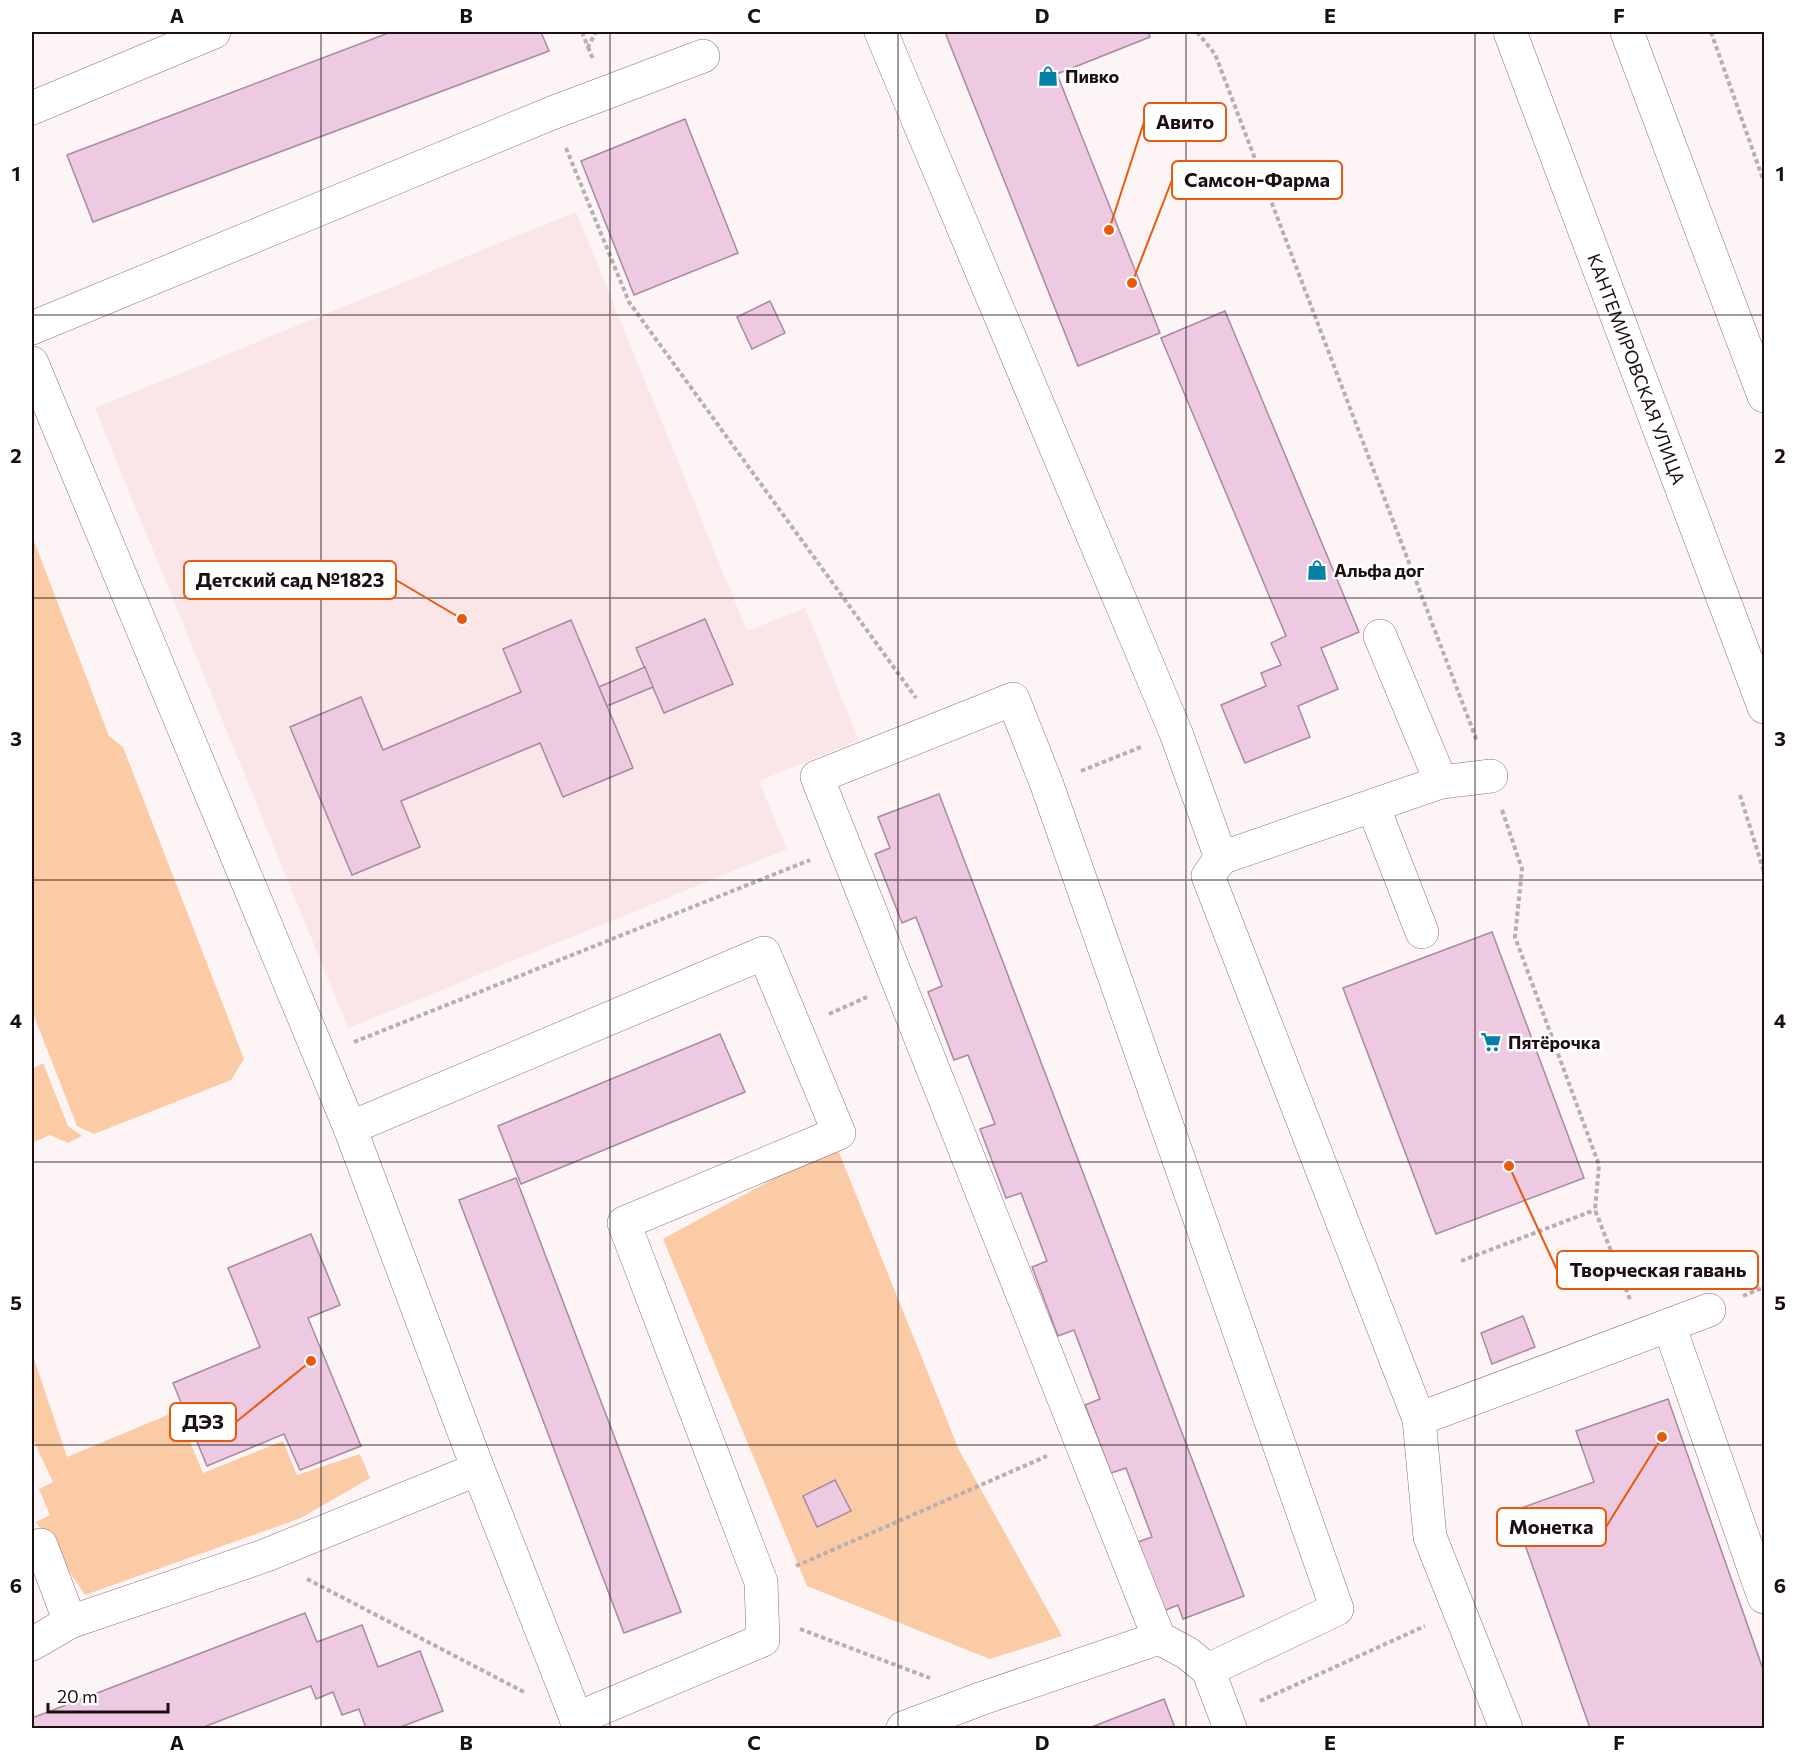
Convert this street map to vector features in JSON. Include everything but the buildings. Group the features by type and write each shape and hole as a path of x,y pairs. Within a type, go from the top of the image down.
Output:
{"main road":[{"path":"32,108 214,32"},
{"path":"881,32 1176,733 1221,858"},
{"name":"КАНТЕМИРОВСКАЯ УЛИЦА","path":"1510,32 1764,707"},
{"path":"1627,32 1764,396"},
{"path":"32,328 552,114 703,56"},
{"path":"32,363 350,1128 478,1469 578,1724 763,1640 761,1582 624,1223 839,1132 764,953 350,1128"},
{"path":"1380,636 1441,782"},
{"path":"1208,1670 1337,1610 1047,785 1013,699 817,777 1159,1638 1187,1653 1208,1670 1230,1728"},
{"path":"1491,776 1441,782 1221,858 1208,876 1419,1419 1430,1538 1506,1728"},
{"path":"1373,806 1422,932"},
{"path":"1419,1419 1709,1310"},
{"path":"1669,1325 1764,1597"},
{"path":"32,1644 70,1622 264,1557 478,1469"},
{"path":"41,1545 70,1622"},
{"path":"903,1728 1159,1638"}],"path":[{"path":"582,32 588,46 596,32"},
{"path":"1197,32 1215,54"},
{"path":"1711,32 1764,182"},
{"path":"552,114 629,302 938,729"},
{"path":"1047,785 1176,733"},
{"path":"1740,795 1764,872"},
{"path":"319,1056 774,875"},
{"path":"796,1028 899,983"},
{"path":"1461,1261 1595,1210"},
{"path":"761,1582 1081,1441"},
{"path":"264,1557 525,1692"},
{"path":"795,1627 983,1698"}],"shaded area":[{"path":"576,212 747,631 805,608 859,740 759,781 787,849 348,1028 95,408"},
{"path":"32,536 109,736 123,747 244,1059 231,1080 94,1134 77,1126 32,1011"},
{"path":"43,1063 68,1126 82,1136 68,1143 50,1135 32,1143 32,1069"},
{"path":"836,1145 959,1450 1062,1636 990,1659 807,1586 663,1239"},
{"path":"32,1353 67,1457 177,1411 203,1473 283,1441 297,1475 360,1454 370,1478 301,1518 85,1595 36,1522 50,1515 39,1489 53,1482 32,1437"}],"place":[{"name":"Пивко","path":"1048,76"},
{"name":"Авито","path":"1109,230"},
{"name":"Самсон-Фарма","path":"1132,283"},
{"name":"Альфа дог","path":"1317,570"},
{"name":"Детский сад №1823","path":"462,619"},
{"name":"Пятёрочка","path":"1491,1042"},
{"name":"Творческая гавань","path":"1509,1166"},
{"name":"ДЭЗ","path":"311,1361"},
{"name":"Монетка","path":"1662,1437"}]}
